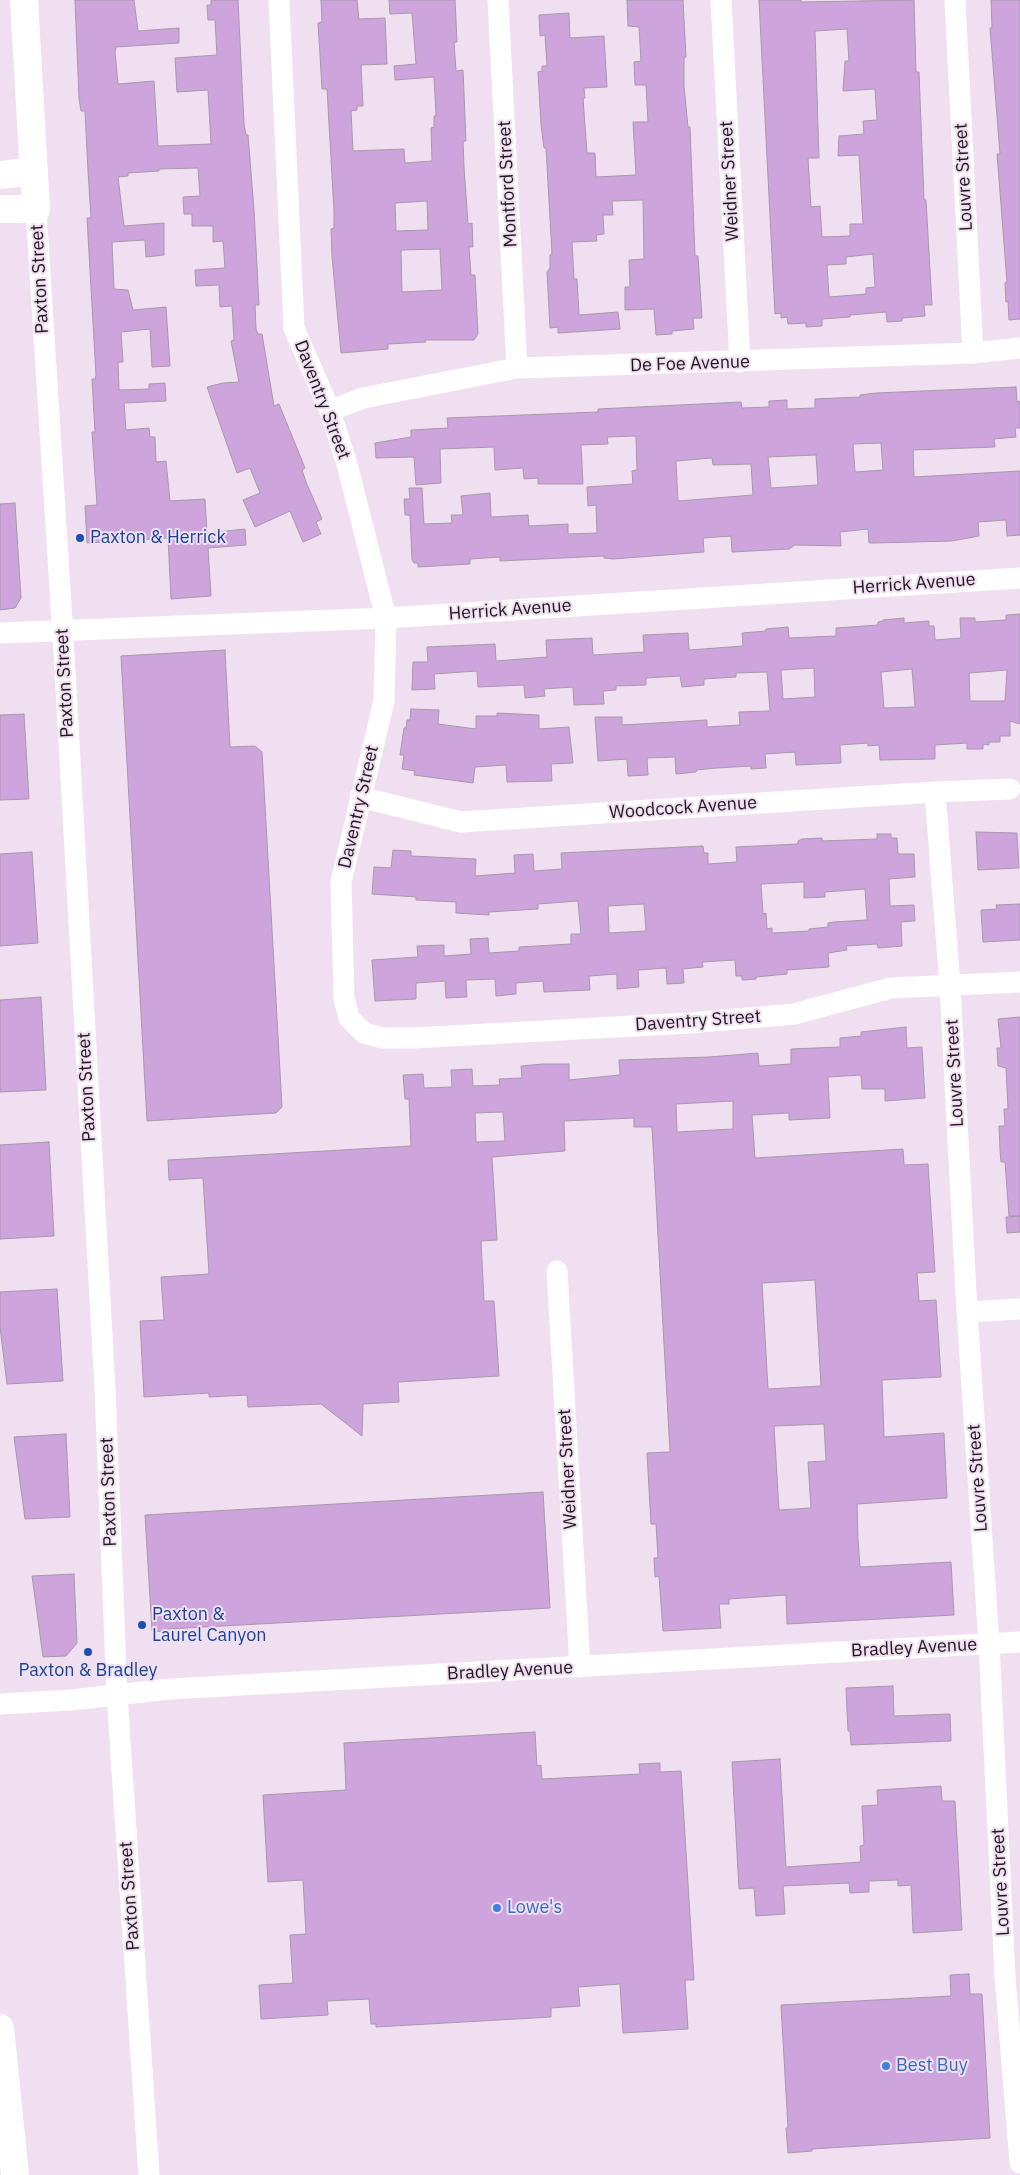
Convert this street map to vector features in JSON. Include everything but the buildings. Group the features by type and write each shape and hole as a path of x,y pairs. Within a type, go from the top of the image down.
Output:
{"main road":[{"name":"Paxton Street","path":"24,0 36,209"},
{"path":"0,175 34,171"},
{"path":"0,209 36,209"},
{"path":"0,2028 15,2175"}],"street":[{"name":"Daventry Street","path":"279,0 294,328 330,411 347,464 386,618 384,701 341,882 344,998 349,1018 364,1033 383,1038 413,1038 689,1023 794,1014 891,988 1020,982"},
{"name":"Montford Street","path":"498,0 517,368"},
{"name":"Weidner Street","path":"721,0 740,362"},
{"name":"Louvre Street","path":"955,0 973,353"},
{"name":"Paxton Street","path":"36,209 105,1388 117,1695 149,2175"},
{"name":"De Foe Avenue","path":"330,411 363,398 517,368 973,353 1020,348"},
{"name":"Herrick Avenue","path":"0,633 62,629 386,618 1020,578"},
{"name":"Woodcock Avenue","path":"360,797 460,822 935,792 1010,790"},
{"name":"Louvre Street","path":"935,792 950,986 967,1312 1013,1975 1020,2163"},
{"name":"Weidner Street","path":"557,1272 580,1667"},
{"path":"967,1312 1020,1309"},
{"name":"Bradley Avenue","path":"0,1704 71,1700 170,1689 1020,1642"}],"place":[{"name":"Paxton & Herrick","path":"80,538"},
{"name":"Paxton & Laurel Canyon","path":"142,1625"},
{"name":"Paxton & Bradley","path":"88,1652"},
{"name":"Lowe's","path":"497,1908"},
{"name":"Best Buy","path":"886,2066"}]}
